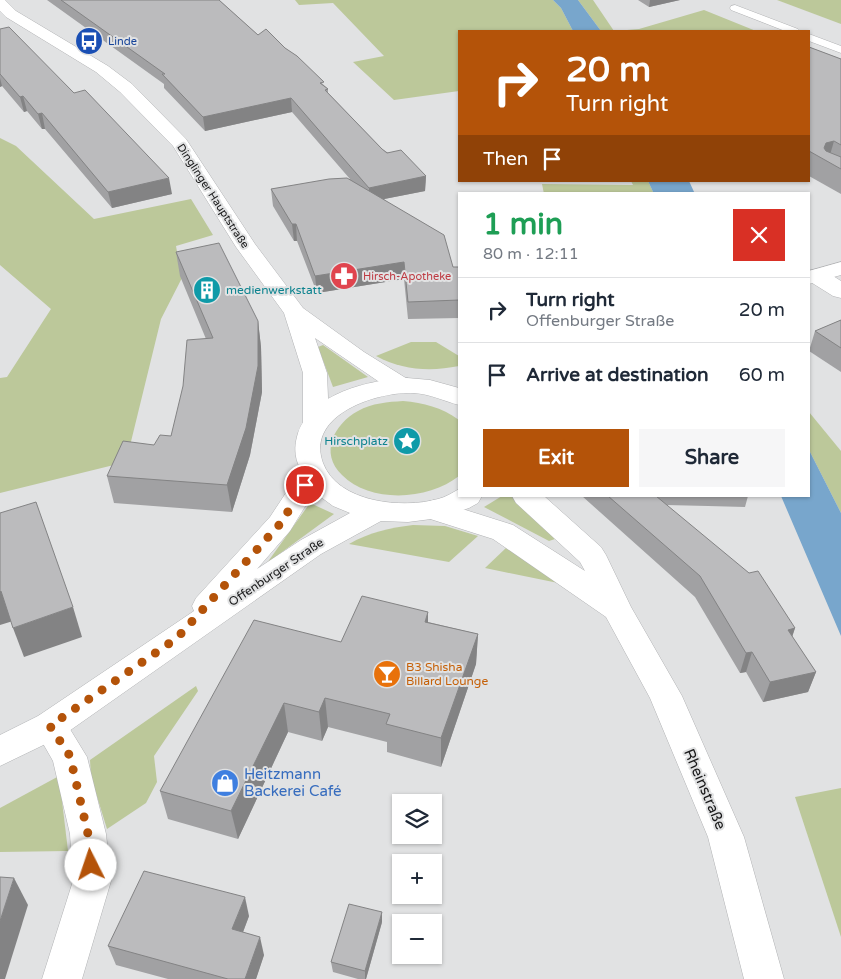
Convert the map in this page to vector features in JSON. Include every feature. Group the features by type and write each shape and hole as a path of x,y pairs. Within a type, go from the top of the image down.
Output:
{"main road":[{"name":"Dinglinger Hauptstraße","path":"0,3 10,14 102,68 126,88 180,142 246,247 295,312 315,373 316,423"},
{"path":"813,277 841,268"},
{"path":"813,277 841,291"},
{"name":"Dinglinger Hauptstraße","path":"295,312 409,386"},
{"path":"458,375 409,386 374,389 350,396 330,408 316,423 307,447 308,459 313,472 328,489 350,502 377,511 406,513 434,510 466,497"},
{"path":"409,386 448,392 458,397"},
{"name":"Offenburger Straße","path":"177,638 280,524 313,472"},
{"name":"Rheinstraße","path":"527,497 590,555 606,582 616,610 665,696 726,837 764,979"},
{"name":"Rheinstraße","path":"434,510 503,532 535,552 616,610"},
{"name":"Offenburger Straße","path":"0,751 50,726 311,547 377,511"},
{"path":"50,726 70,756 88,834 92,881 62,979"}],"lane":[{"path":"735,8 791,30"},
{"path":"810,37 841,50"}],"green space":[{"path":"295,0 553,0 561,8 572,30 458,30 458,91 394,100 353,62 384,56 333,3 299,5"},
{"path":"578,0 593,0 613,30 600,30"},
{"path":"777,0 841,0 841,24"},
{"path":"704,10 754,30 627,30 639,29"},
{"path":"0,138 16,146 94,219 191,199 213,235 176,246 180,269 184,274 161,319 126,462 0,493 0,378 7,377 51,309 0,265"},
{"path":"632,182 648,182 653,192 544,192 542,184 633,185"},
{"path":"411,342 436,342 458,355 458,366 416,369 386,361 376,356"},
{"path":"323,345 368,377 333,387 318,347"},
{"path":"403,401 418,403 432,406 458,419 458,477 447,484 432,490 400,495 368,491 342,475 331,458 332,440 336,431 342,423 358,411 380,403"},
{"path":"810,413 841,451 841,513 810,452"},
{"path":"500,497 513,497 558,538 549,541 484,507"},
{"path":"310,503 334,514 267,563"},
{"path":"413,525 445,526 478,536 449,562 349,544 364,536 380,531"},
{"path":"507,547 563,584 485,568"},
{"path":"196,686 198,691 154,756 157,782 146,803 107,829 91,777 90,760"},
{"path":"59,776 68,851 0,852 0,808"},
{"path":"841,788 841,937 795,797"}],"water":[{"path":"553,0 578,0 600,30 572,30 561,8"},
{"path":"648,182 689,182 694,192 653,192"},
{"path":"810,452 841,513 841,636 781,497 810,497"}],"building":[{"path":"61,0 219,0 258,35 266,29 324,82 320,83 328,89 325,90 382,149 387,153 401,150 426,176 369,188 291,98 203,117 162,74 165,74"},
{"path":"9,27 74,93 85,90 169,178 108,192 42,113 38,114 23,96 20,97 0,74 0,29"},
{"path":"810,47 841,59 841,145 834,141 826,143 824,148 826,151 841,157 841,169 810,152"},
{"path":"347,178 444,235 453,267 458,267 458,300 408,302 404,262 315,276 296,224 292,224 271,189 329,179"},
{"path":"219,243 258,321 258,366 246,428 227,485 107,476 123,441 154,445 160,435 171,436 183,386 187,340 213,338 176,252"},
{"path":"841,320 841,348 815,331"},
{"path":"609,497 657,497 749,573 758,571 795,628 788,630 816,672 770,682 752,652 746,653 700,576"},
{"path":"36,502 73,607 13,628 0,592 0,513"},
{"path":"362,596 428,612 425,622 478,634 441,738 386,724 390,714 325,698 319,712 284,703 231,811 160,791 254,620 341,642"},
{"path":"144,871 245,897 232,929 260,937 245,979 228,979 108,946"},
{"path":"0,877 14,878 0,921"},
{"path":"349,904 382,912 365,971 331,962"}],"place":[{"name":"Linde","path":"89,41"},
{"name":"Hirsch-Apotheke","path":"344,276"},
{"name":"medienwerkstatt","path":"207,290"},
{"name":"Hirschplatz","path":"407,441"},
{"name":"B3 Shisha Billard Lounge","path":"387,674"},
{"name":"Heitzmann Backerei Café","path":"225,783"}],"route":[{"path":"91,865 88,834 70,756 50,726 177,638 280,524 305,485"}]}
